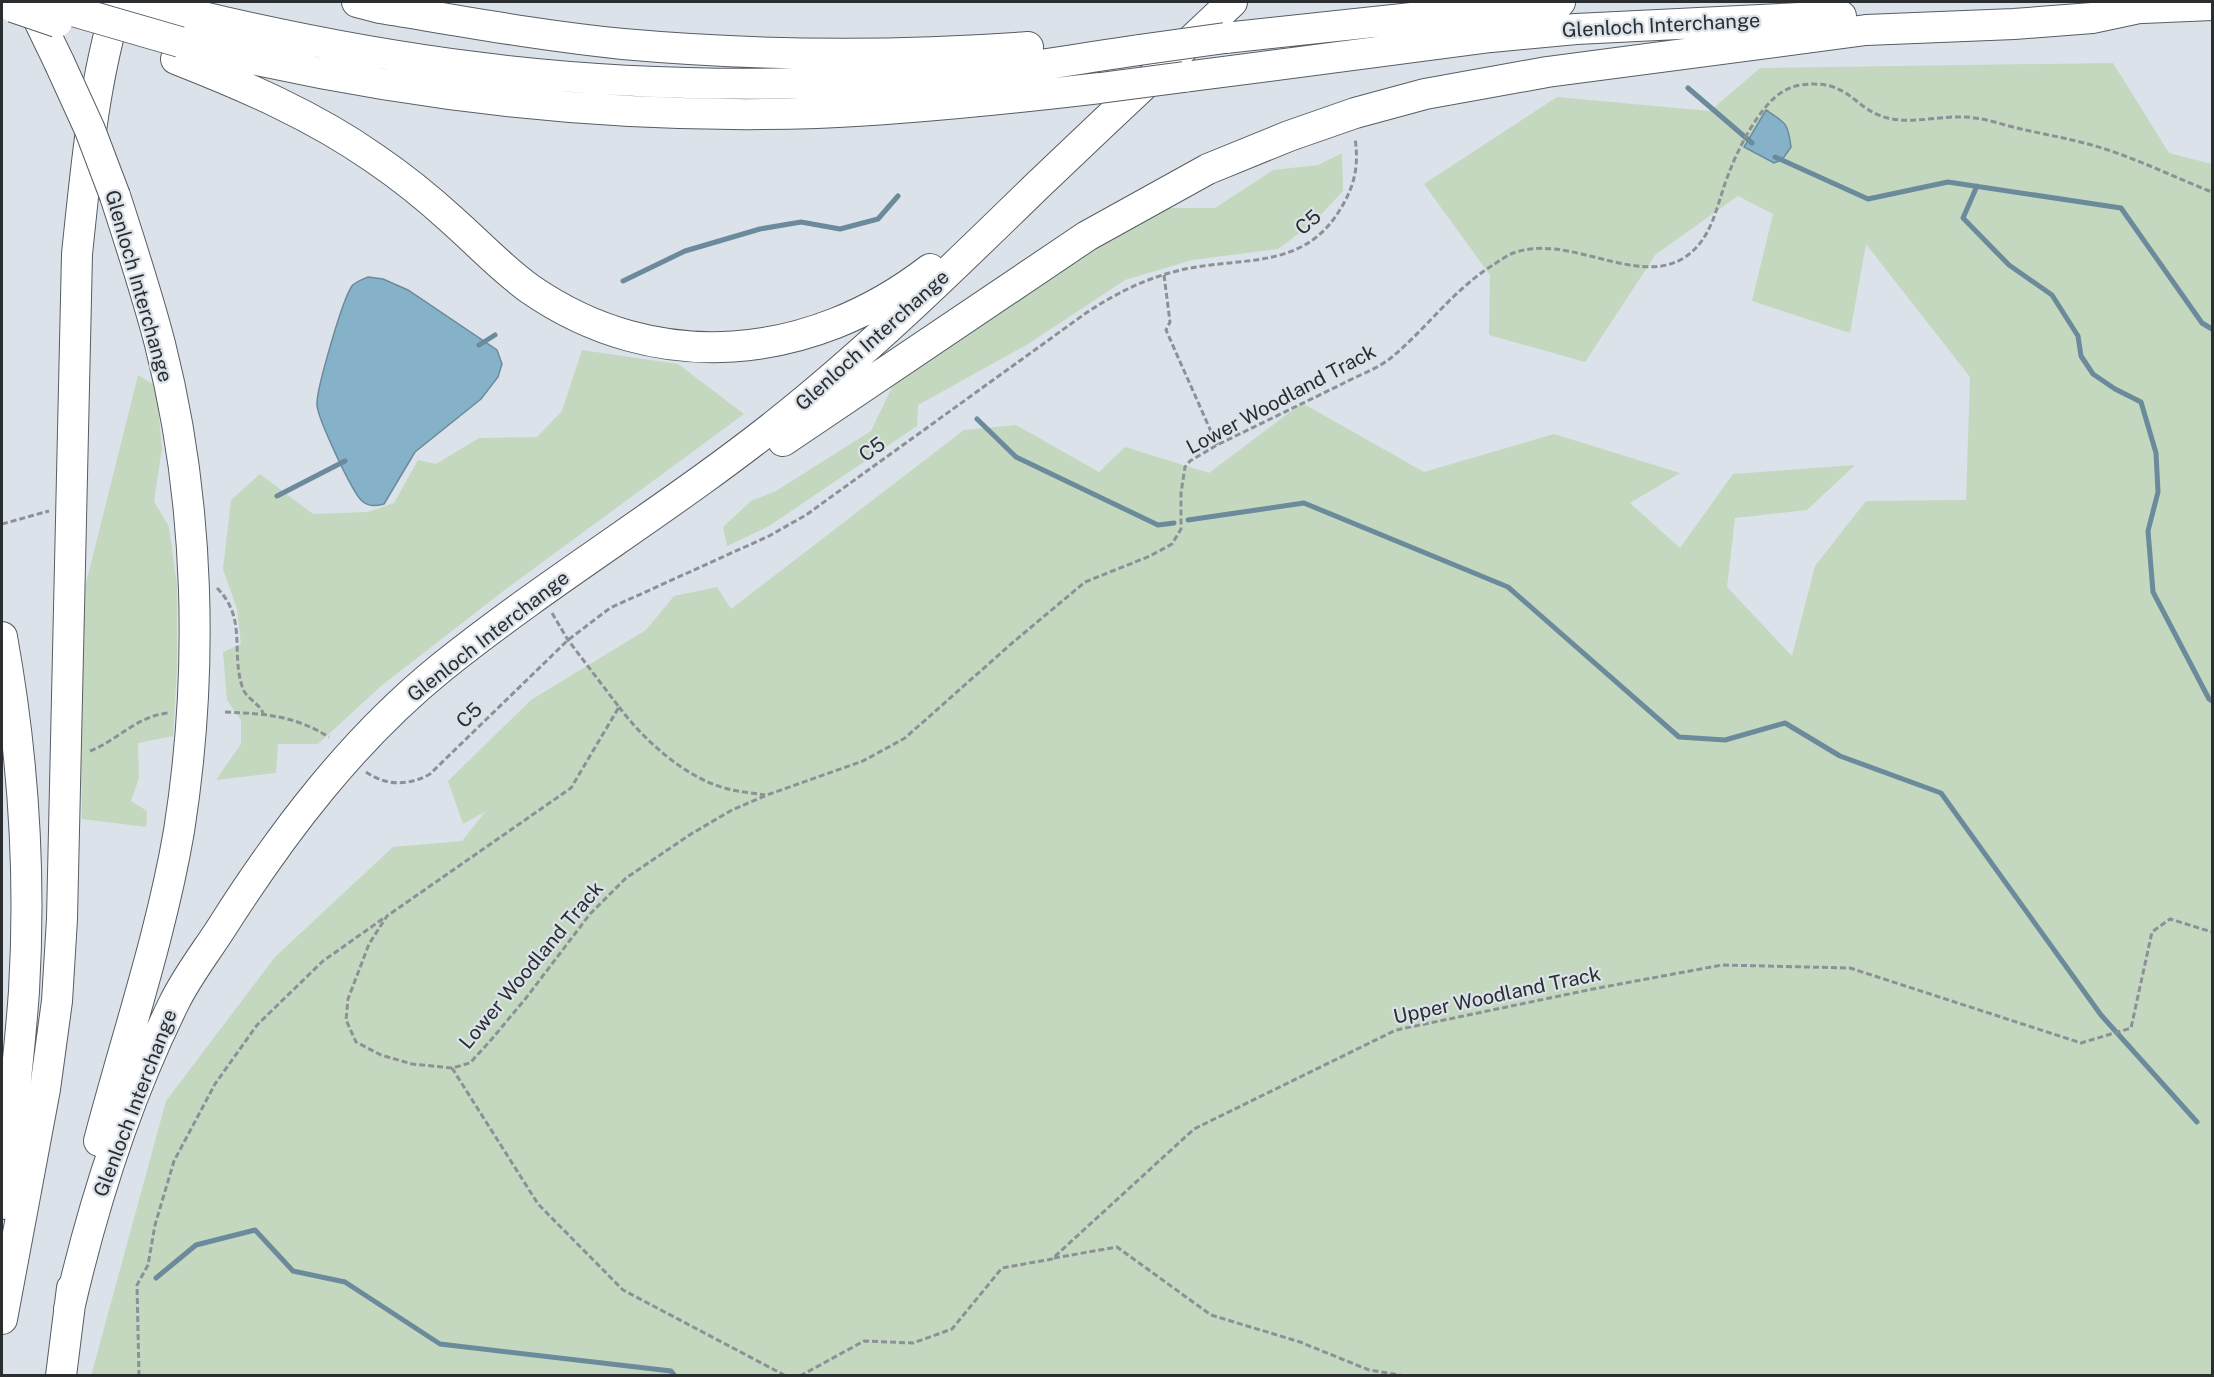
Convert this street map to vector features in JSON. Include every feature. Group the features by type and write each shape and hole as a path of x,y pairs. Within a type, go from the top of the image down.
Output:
{"highway":[{"path":"77,254 75,205 78,150 88,73 105,2"},
{"name":"Glenloch Interchange","path":"2,1318 45,1089 57,1001 62,919 77,254 94,110 102,63 118,2"},
{"name":"Glenloch Interchange","path":"142,2 181,38 304,40 425,60 524,72 629,80 785,84 877,80 1011,69 1225,38 1560,2"},
{"path":"357,2 380,8 527,32 621,44 703,50 789,54 896,54 950,53 1085,43 1139,50"},
{"name":"Glenloch Interchange","path":"69,1309 98,1199 140,1079 176,999 253,879 339,765 394,710 447,663 540,594 694,486 782,419 884,334 1232,2"},
{"name":"Glenloch Interchange","path":"39,9 181,38 227,54 315,72 440,93 628,110 726,113 826,112 967,104 1491,37 1576,29 1904,13 2212,5"},
{"path":"608,546 693,500 740,470 1086,236 1208,169 1289,135 1354,113 1425,94 1535,74 1866,30 2014,24 2092,18 2139,8"},
{"name":"Glenloch Interchange","path":"39,9 115,196 160,346 176,426 188,507 194,589 195,674 190,739 178,831 163,911 95,1156 79,1235 69,1309"},
{"path":"181,38 240,85 315,122 366,152 418,190 512,275 543,297 565,310 620,333 680,346 728,348 758,345 813,332 868,310 904,289 1039,185"},
{"path":"2,637 12,696 20,769 27,899 21,1029 2,1204"},
{"path":"61,1376 69,1309"}],"path":[{"name":"Lower Woodland Track","path":"452,1068 470,1063 491,1040 590,914 626,878 691,834 732,810 767,795 863,762 905,738 1085,582 1150,556 1172,544 1180,529 1181,493 1185,467 1190,461 1217,445 1390,359 1456,292 1486,269 1511,254 1529,249 1555,248 1626,264 1652,266 1682,259 1705,238 1714,221 1730,169 1759,117 1782,91 1815,83 1832,85 1847,93 1874,114 1893,119 1965,117 2102,148 2212,192"},
{"name":"C5","path":"366,772 377,779 393,783 413,782 430,774 567,640 610,608 769,536 806,515 1086,313 1132,286 1179,270 1276,258 1310,243 1336,217 1354,183 1357,166 1354,127"},
{"path":"1164,275 1170,322 1166,330 1217,445"},
{"path":"2,524 71,505"},
{"path":"211,581 223,594 235,619 238,633 237,651 244,693 260,706 263,713"},
{"path":"540,594 567,640 634,728 669,759 727,789 767,795"},
{"path":"139,1376 137,1285 148,1265 155,1225 174,1161 210,1094 257,1024 323,961 571,788 619,707"},
{"path":"225,712 276,715 300,722 329,737"},
{"path":"87,753 145,718 168,713"},
{"path":"387,916 369,944 348,999 346,1020 356,1042 381,1055 412,1064 452,1068 538,1204 623,1290 786,1376"},
{"name":"Upper Woodland Track","path":"1052,1258 1194,1129 1396,1030 1722,965 1850,968 2081,1043 2131,1028 2152,932 2170,919 2212,932"},
{"path":"801,1376 864,1341 913,1343 952,1329 1002,1268 1117,1247 1211,1315 1300,1341 1369,1370 1405,1376"}],"green space":[{"path":"2113,63 2169,153 2212,164 2212,1375 91,1376 166,1101 275,957 393,847 462,841 486,811 463,824 448,781 531,700 646,630 674,596 717,587 731,609 964,430 1016,425 1099,472 1125,447 1209,473 1302,403 1424,472 1554,434 1680,473 1630,503 1680,548 1733,474 1855,465 1807,510 1735,518 1727,587 1792,656 1815,566 1866,501 1966,500 1970,377 1866,244 1850,333 1752,301 1773,214 1738,196 1656,254 1585,362 1489,335 1490,275 1424,184 1557,97 1710,111 1760,68"},
{"path":"1342,153 1343,191 1314,222 1278,249 1192,260 1125,280 1028,344 918,405 917,426 769,526 727,546 723,527 751,501 776,491 871,431 895,381 972,332 1041,280 1102,242 1169,208 1215,208 1273,170 1318,165"},
{"path":"582,350 678,364 744,414 506,589 381,686 318,744 278,744 276,773 216,780 241,744 241,720 227,700 223,652 241,644 237,609 223,569 231,500 260,474 313,514 368,512 394,503 418,460 436,464 479,438 537,437 562,411"},
{"path":"138,375 156,386 162,448 154,501 169,527 177,585 177,667 173,736 138,743 139,778 131,801 147,811 146,827 82,819 80,607"}],"water":[{"path":"1766,110 1785,124 1790,139 1791,147 1782,160 1774,163 1744,147"},
{"path":"368,277 383,279 408,290 497,350 502,364 498,377 481,399 415,452 384,504 375,506 362,501 357,495 329,439 317,405 325,364 348,294 353,285"}],"waterway":[{"path":"1688,88 1752,143"},
{"path":"1775,157 1868,199 1948,182 2121,208 2202,323 2212,329"},
{"path":"1977,186 1963,218 2009,265 2052,295 2078,336 2081,356 2093,374 2115,389 2141,402 2156,453 2158,492 2148,531 2153,592 2212,701"},
{"path":"623,281 685,251 760,229 801,222 840,229 878,219 898,196"},
{"path":"479,345 495,335"},
{"path":"977,419 1016,457 1158,525 1174,523"},
{"path":"277,496 345,461"},
{"path":"1188,520 1304,503 1508,587 1679,737 1725,740 1785,723 1840,756 1941,793 2101,1015 2197,1122"},
{"path":"156,1278 196,1245 255,1230 293,1271 345,1282 440,1344 671,1371 675,1376"}]}
